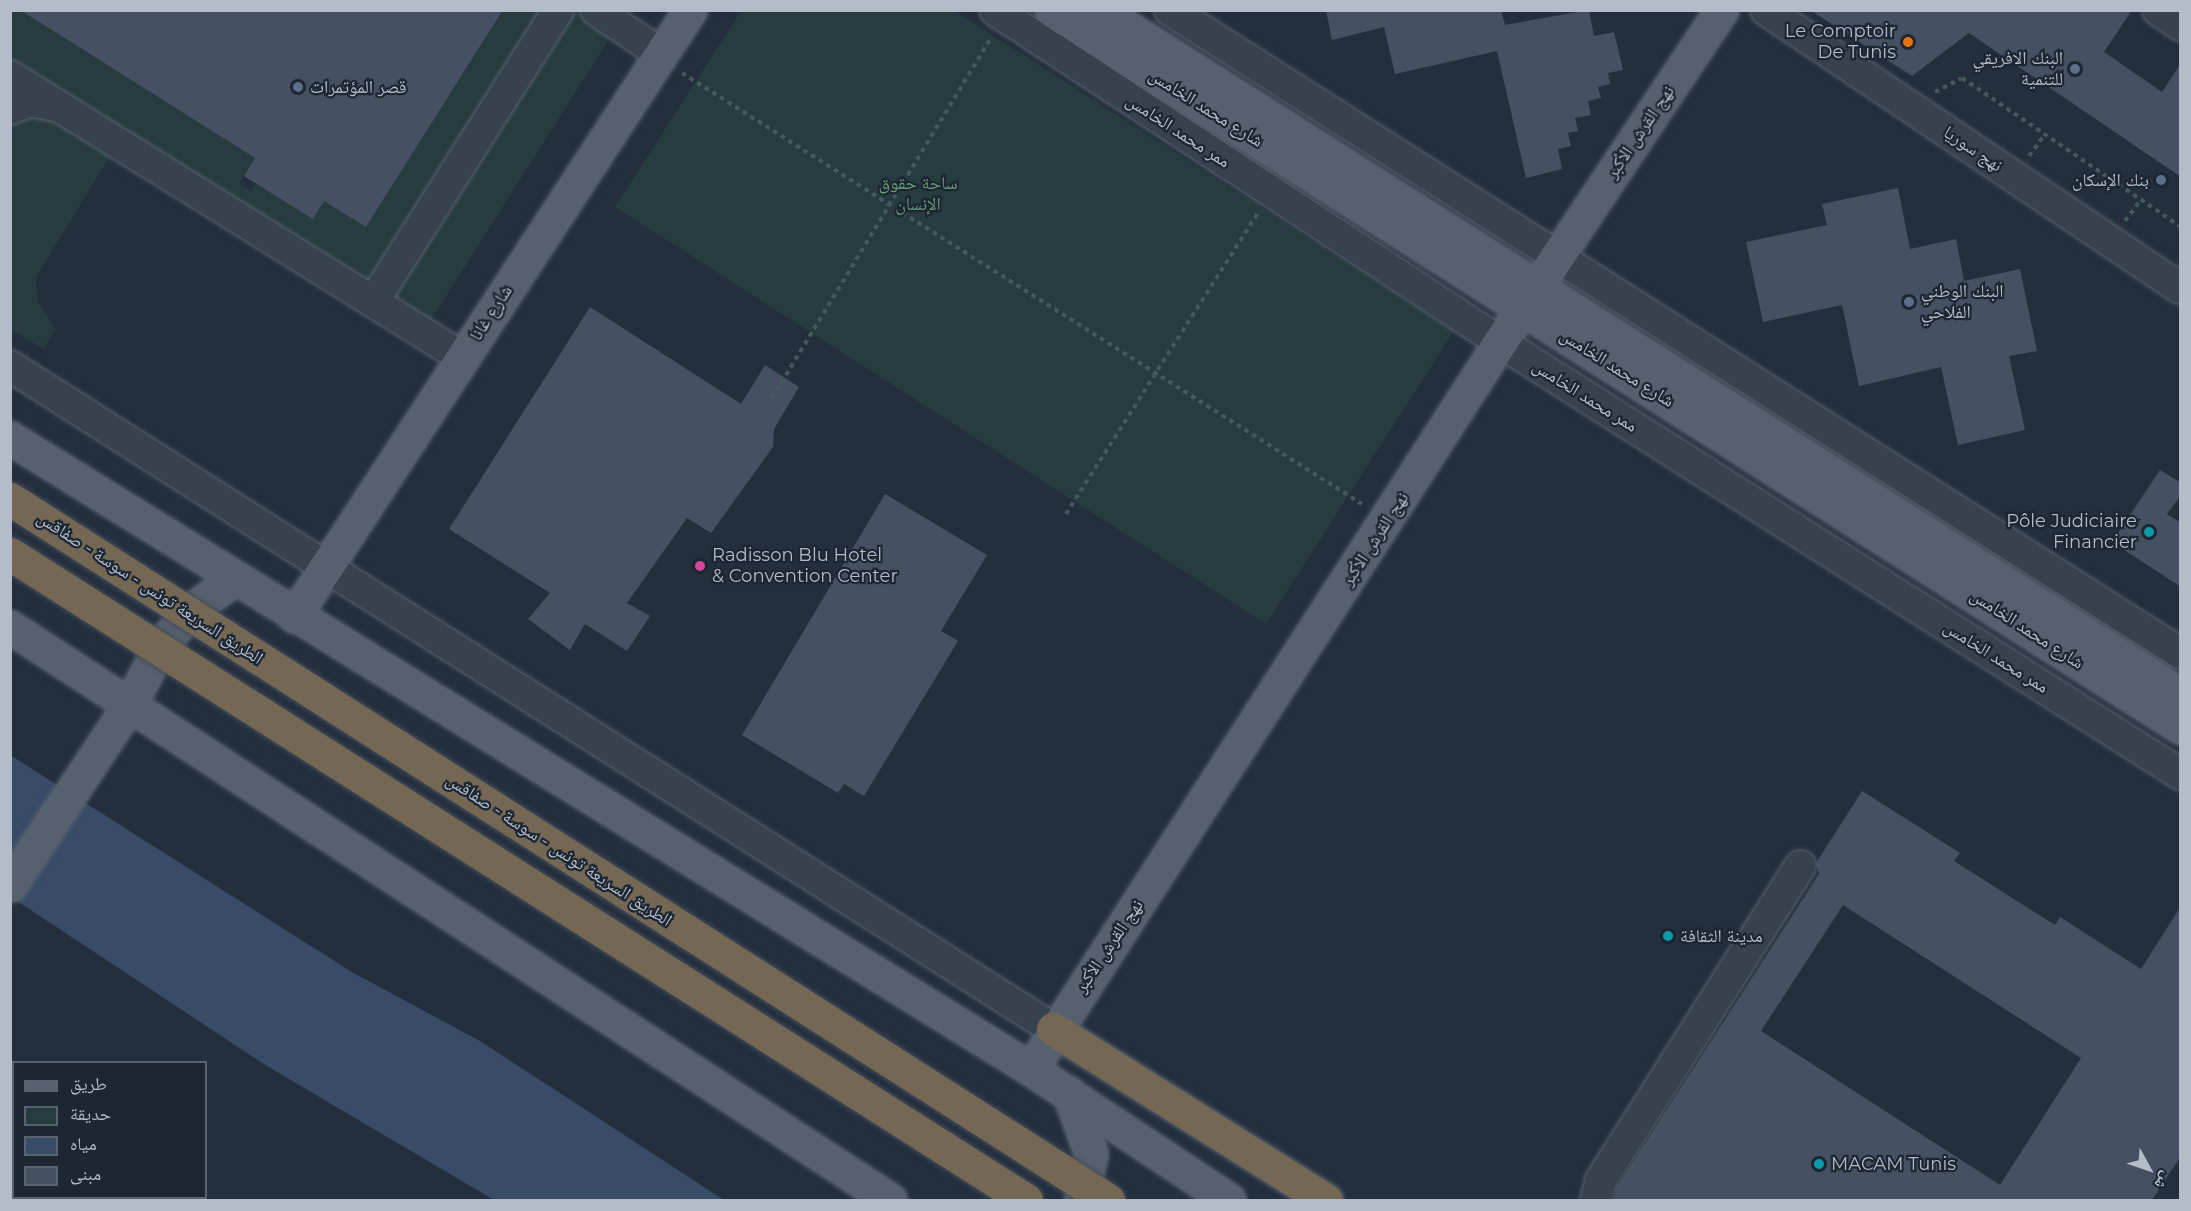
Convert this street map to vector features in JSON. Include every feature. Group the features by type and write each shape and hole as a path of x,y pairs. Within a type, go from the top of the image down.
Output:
{"highway":[{"name":"الطريق السريعة تونس - سوسة - صفاقس","path":"10,499 1107,1200"},
{"path":"10,554 1026,1200"},
{"path":"1053,1029 1326,1200"}],"main road":[{"name":"شارع غانا","path":"294,616 690,10"},
{"name":"شارع محمد الخامس","path":"1052,10 1530,297 2181,694"},
{"name":"شارع محمد الخامس","path":"1100,10 2181,727"},
{"name":"نهج القرش الأكبر","path":"1031,1069 1053,1029 1388,520 1500,342 1721,10"},
{"path":"10,438 234,579 1031,1069 1229,1200"},
{"path":"10,885 129,705 178,624 234,579"},
{"path":"10,627 890,1200"},
{"path":"1069,1094 1091,1154 1081,1200"}],"street":[{"path":"373,302 558,10"},
{"path":"596,10 661,54"},
{"path":"1170,10 2181,653"},
{"name":"نهج سوريا","path":"1766,10 2181,288"},
{"path":"2158,10 2181,26"},
{"name":"ممر محمد الخامس","path":"1000,14 1500,342 2181,774"},
{"path":"10,76 462,357"},
{"path":"10,109 30,101 62,107"},
{"path":"10,366 1053,1029"},
{"path":"1596,1200 1601,1180 1800,866"}],"path":[{"path":"772,398 1000,14"},
{"path":"661,54 694,84 1157,371 1388,520"},
{"path":"1912,108 1962,78 2181,226"},
{"path":"1066,513 1272,193"}],"green space":[{"path":"10,11 33,11 29,16 255,158 239,184 251,191 268,164 366,227 503,11 627,11 417,342 112,153 36,277 38,302 56,329 43,349 11,329"},
{"name":"ساحة حقوق الإنسان","path":"741,11 955,11 1454,331 1266,624 615,207"}],"water":[{"path":"10,755 350,971 480,1041 724,1200 494,1200 267,1066 11,897"}],"building":[{"name":"قصر المؤتمرات","path":"20,10 503,10 366,227 324,201 313,219 244,176 255,158"},
{"path":"1326,10 1501,10 1505,25 1589,10 1594,36 1614,32 1623,70 1608,73 1610,84 1598,87 1601,98 1588,101 1591,115 1575,118 1578,131 1568,133 1571,146 1558,149 1562,169 1526,178 1497,51 1395,74 1384,27 1332,40"},
{"name":"البنك الافريقي للتنمية","path":"1810,10 2132,10 2104,52 2162,92 2181,63 2181,177 1969,33 1912,76"},
{"path":"1898,188 1910,249 1956,239 1964,281 2020,269 2037,351 2009,356 2025,430 1958,445 1941,367 1859,386 1842,305 1763,322 1746,242 1827,225 1822,204"},
{"path":"590,307 741,404 765,365 799,387 774,429 773,447 711,533 687,518 627,603 650,616 627,651 585,624 570,650 528,619 550,593 449,529"},
{"name":"Pôle Judiciaire Financier","path":"2160,470 2181,483 2181,495 2167,514 2181,523 2181,587 2112,542"},
{"path":"885,494 987,555 941,631 958,641 864,796 844,784 838,793 742,735"},
{"path":"1862,791 1960,853 1954,861 2055,925 2060,917 2141,969 2181,906 2181,1156 2152,1200 1614,1200 1617,1187 1819,874 1816,863","holes":["1843,905 2081,1058 2000,1185 1761,1031"]}],"place":[{"name":"Le Comptoir De Tunis","path":"1908,42"},
{"name":"البنك الافريقي للتنمية","path":"2075,69"},
{"name":"قصر المؤتمرات","path":"298,87"},
{"name":"بنك الإسكان","path":"2161,180"},
{"name":"البنك الوطني الفلاحي","path":"1909,302"},
{"name":"Pôle Judiciaire Financier","path":"2149,532"},
{"name":"Radisson Blu Hotel & Convention Center","path":"700,566"},
{"name":"مدينة الثقافة","path":"1668,936"},
{"name":"MACAM Tunis","path":"1819,1164"}]}
